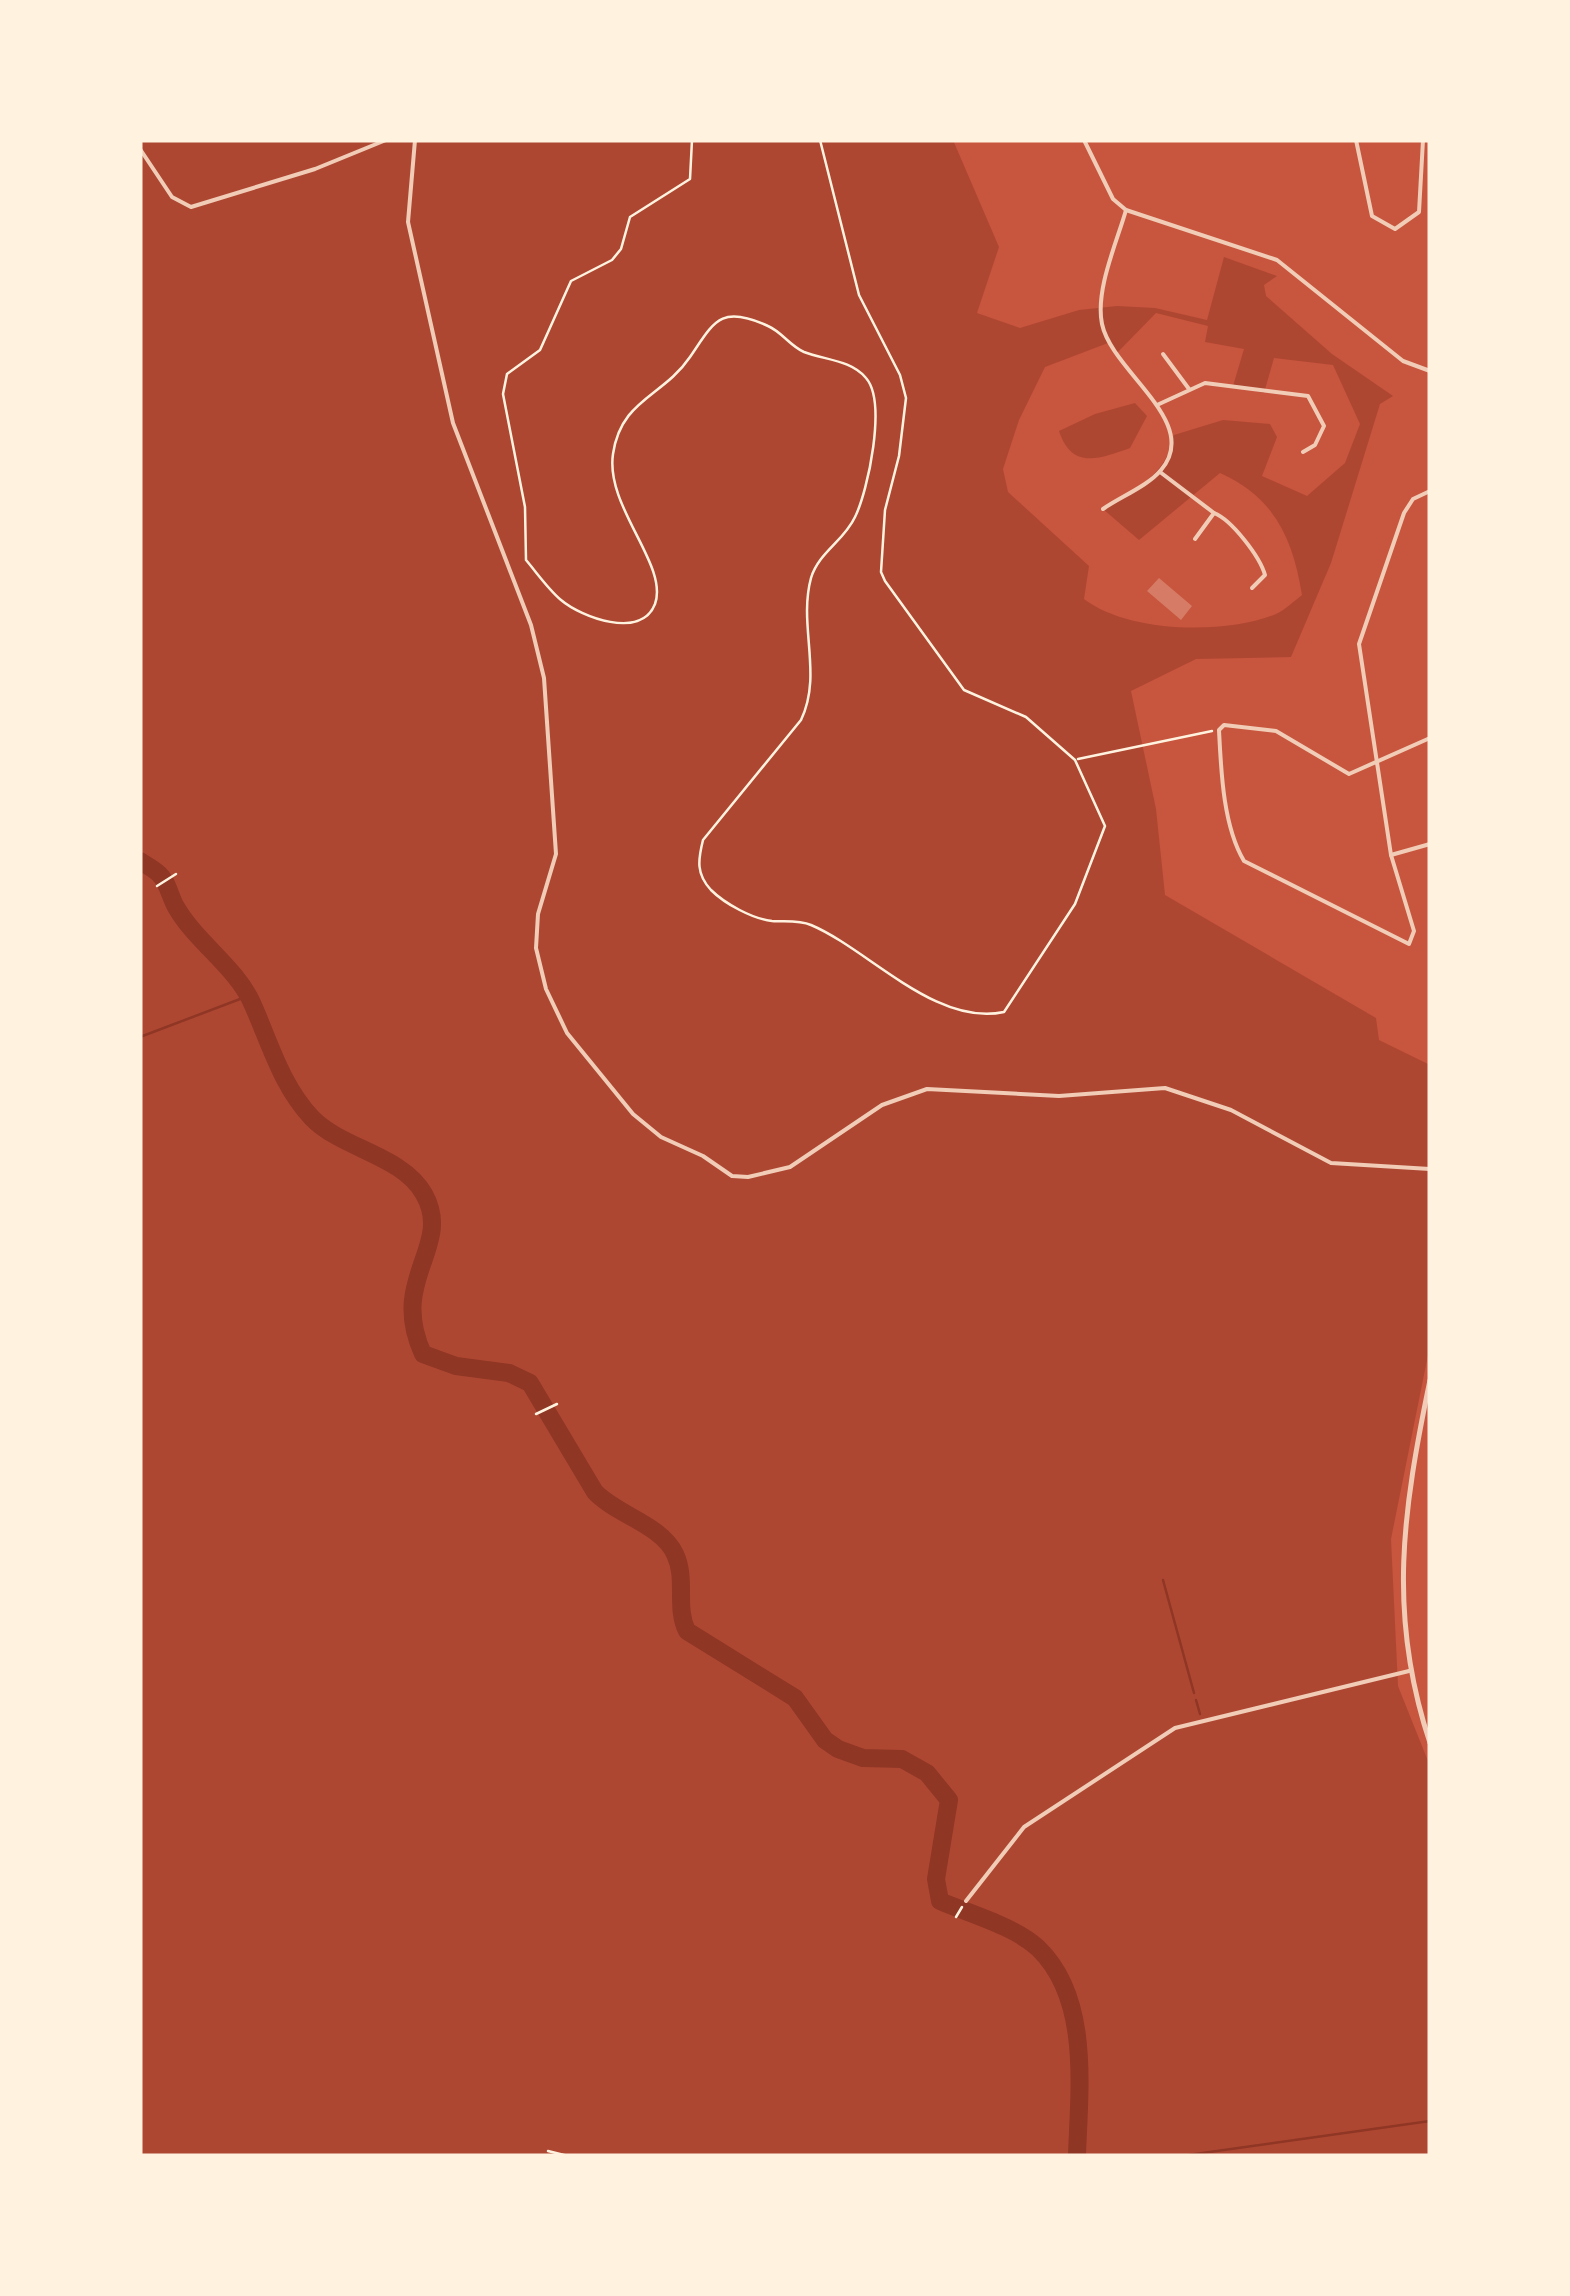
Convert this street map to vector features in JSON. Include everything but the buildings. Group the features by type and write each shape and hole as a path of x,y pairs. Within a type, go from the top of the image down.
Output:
{"street":[{"path":"140,149 172,197 190,207 315,169 386,140"},
{"path":"415,140 408,222 452,423 531,626 544,678 556,854 538,914 536,948 546,989 567,1033 633,1114 661,1137 703,1156 732,1176 748,1177 790,1167 882,1106 928,1089 1058,1096 1165,1088 1231,1110 1331,1163 1430,1170"},
{"path":"1084,140 1113,198 1126,210 1277,260 1403,361 1430,372"},
{"path":"1356,140 1372,216 1395,229 1420,212 1423,140"},
{"path":"1102,509 1160,472 1170,455 1174,435 1157,405 1125,371 1103,327 1100,310 1126,210"},
{"path":"1164,354 1189,389"},
{"path":"1157,405 1189,389 1216,383 1308,396 1324,426 1315,444 1303,452"},
{"path":"1160,472 1236,526 1263,567 1265,575 1252,588"},
{"path":"1430,490 1413,498 1404,513 1359,644 1379,765 1391,854 1414,931 1409,944 1244,861 1238,851 1219,730 1242,724 1276,731 1349,774 1379,765 1430,738"},
{"path":"1194,538 1214,512"},
{"path":"1391,854 1430,844"},
{"path":"1430,1380 1405,1508 1401,1572 1410,1671 1430,1743"},
{"path":"966,1902 1024,1827 1175,1728 1410,1671"}],"path":[{"path":"692,140 690,179 630,218 621,249 612,260 571,281 548,337 531,360 507,374 504,394 525,507 526,560 562,601 581,613 628,624 648,614 656,602 641,542 616,497 612,456 617,434 629,410 674,378 710,325 721,318 760,322 776,330 790,344 852,366 870,381 872,473 855,519 828,549 811,580 813,679 809,703 800,720 703,840 700,873 711,890 738,909 767,920 806,923 945,1004 972,1013 1004,1012 1082,892 1105,826 1075,760 1026,717 964,690 881,572 885,510 899,456 906,398 900,374 860,295 820,140"},
{"path":"1075,760 1219,730"},
{"path":"156,886 176,874"},
{"path":"536,1414 556,1404"},
{"path":"956,1917 966,1902"},
{"path":"548,2151 568,2156"}],"shaded area":[{"path":"140,140 953,140 999,247 977,313 1020,328 1079,310 1117,306 1155,308 1207,320 1224,257 1277,276 1264,285 1266,296 1332,354 1393,396 1380,404 1331,563 1291,657 1196,659 1131,691 1156,809 1165,895 1376,1018 1379,1040 1430,1065 1430,1345 1391,1539 1398,1686 1430,1766 1430,2156 140,2156","holes":["1156,313 1208,326 1205,342 1244,349 1233,386 1264,393 1274,358 1333,365 1360,424 1345,463 1307,496 1262,476 1277,437 1270,424 1223,420 1174,435 1157,471 1103,509 1139,540 1220,473 1254,494 1278,522 1293,555 1302,595 1276,614 1231,625 1178,627 1126,619 1084,599 1089,566 1008,492 1003,469 1019,420 1045,367 1108,343 1115,355"]},
{"path":"1135,403 1147,416 1130,448 1097,458 1079,456 1071,452 1059,431 1095,414"}],"waterway":[{"path":"140,861 162,877 184,920 245,990 284,1078 312,1118 401,1170 424,1194 432,1231 413,1304 414,1327 423,1354 456,1366 509,1373 530,1383 595,1492 669,1544 680,1573 687,1631 795,1698 825,1740 838,1749 863,1758 902,1759 927,1773 949,1800 936,1879 940,1901 1028,1940 1055,1969 1067,1993 1080,2075 1077,2156"},
{"path":"140,1037 248,996"},
{"path":"1163,1580 1194,1693"},
{"path":"1196,1700 1200,1714"},
{"path":"1181,2156 1430,2121"}]}
